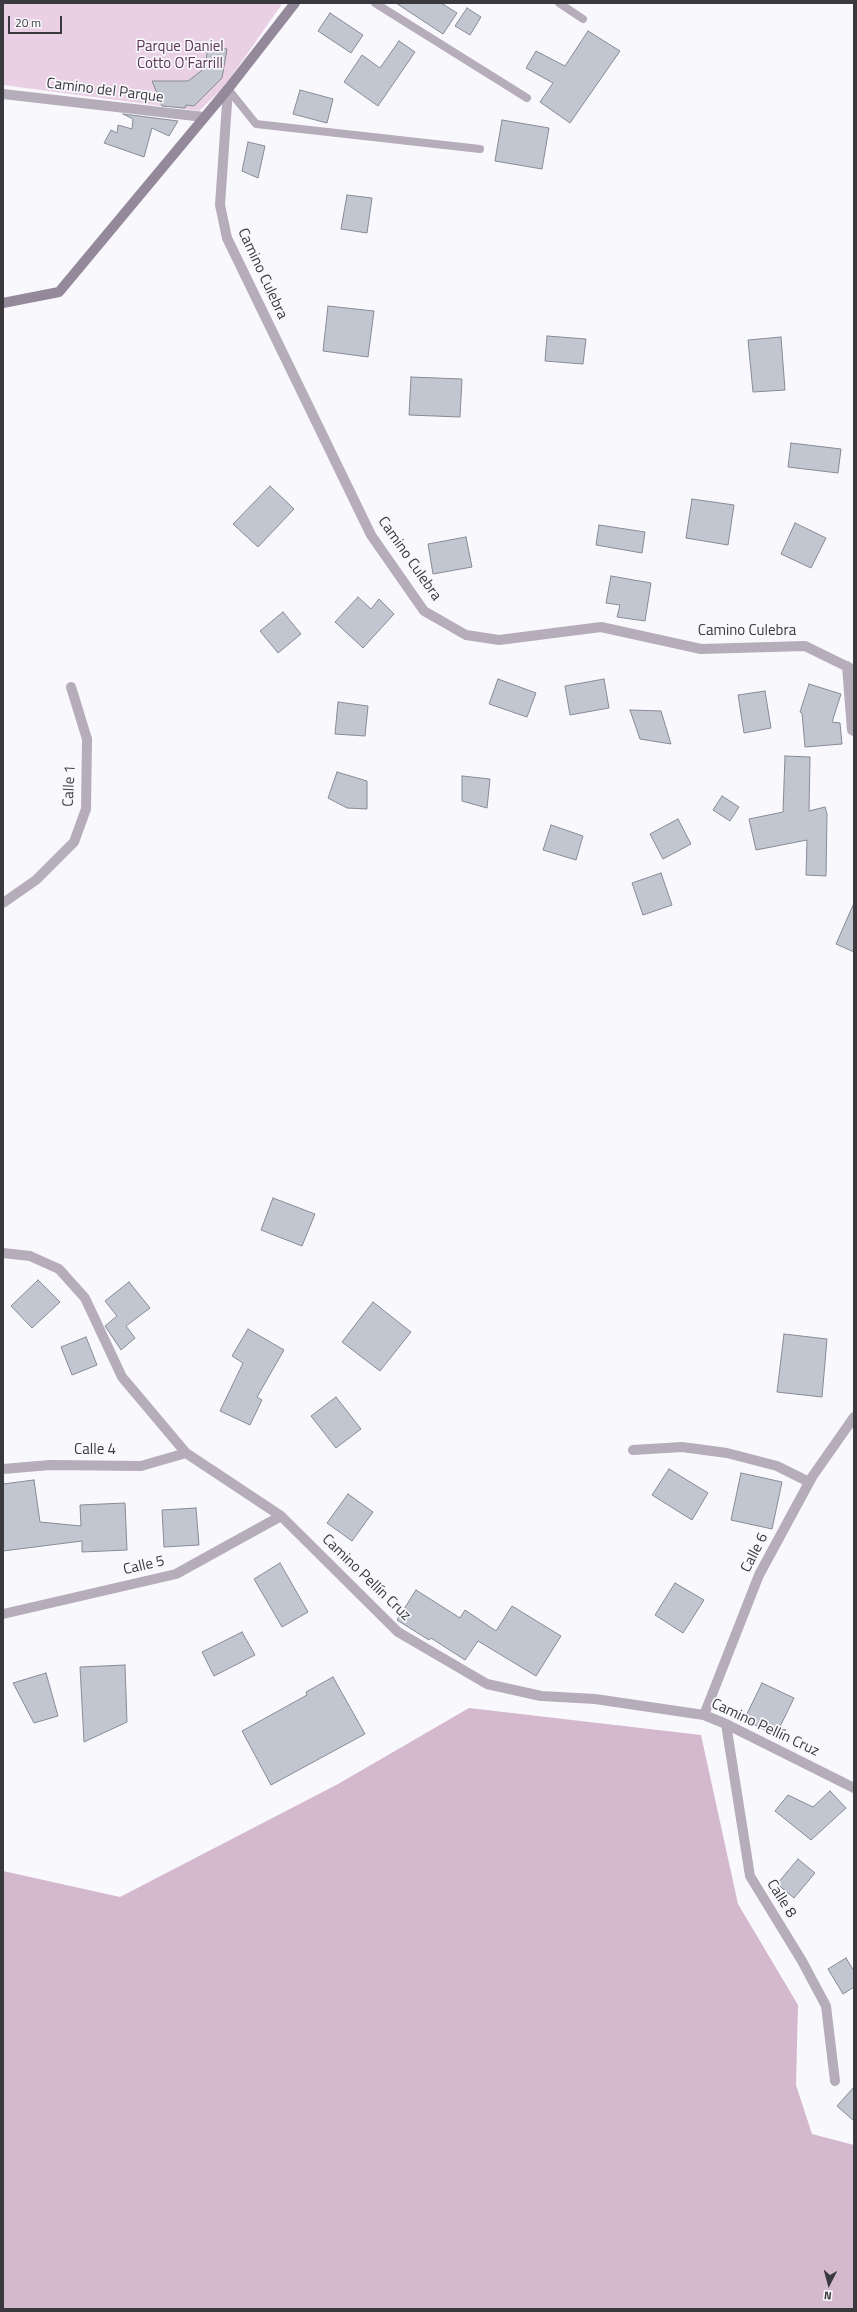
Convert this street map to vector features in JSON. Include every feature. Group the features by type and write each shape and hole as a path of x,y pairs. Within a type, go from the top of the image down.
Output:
{"street":[{"path":"3,303 59,292 228,89 295,3"},
{"name":"Camino Culebra","path":"228,89 220,205 227,238 371,535 424,611 466,635 499,640 601,627 701,649 805,646 851,668"},
{"name":"Camino del Parque","path":"3,94 204,117"},
{"path":"851,668 852,730 854,731"},
{"name":"Calle 1","path":"3,903 36,880 74,842 86,809 87,739 71,686"},
{"name":"Camino Pellín Cruz","path":"3,1253 30,1256 59,1269 85,1298 122,1377 186,1453 281,1516 398,1632 487,1684 541,1696 595,1699 704,1715 726,1724 854,1788"},
{"name":"Calle 6","path":"704,1715 759,1576 809,1482 854,1417"},
{"path":"633,1450 682,1447 727,1453 777,1466 809,1482"},
{"name":"Calle 4","path":"3,1469 50,1465 141,1466 186,1453"},
{"name":"Calle 5","path":"3,1614 176,1574 281,1516"},
{"name":"Calle 8","path":"726,1724 750,1876 802,1961 826,2006 835,2081"}],"lane":[{"path":"375,3 527,98"},
{"path":"558,3 583,19"},
{"path":"228,89 256,124 480,149"}],"green space":[{"name":"Parque Daniel Cotto O'Farrill","path":"3,3 282,4 224,87 199,111 3,85"}],"shaded area":[{"path":"469,1708 701,1735 738,1904 798,2005 796,2085 812,2134 854,2145 854,2309 3,2309 3,1871 120,1897 338,1784"}],"building":[{"path":"396,3 441,3 457,13 443,34"},
{"path":"467,8 481,17 470,35 455,26"},
{"path":"330,13 363,35 351,53 318,31"},
{"path":"588,31 620,51 570,123 540,102 553,83 526,68 536,51 565,66"},
{"path":"399,41 415,52 378,106 344,82 362,55 380,68"},
{"path":"208,46 227,49 222,78 194,106 186,105 185,108 162,106 152,81 188,81 205,68"},
{"path":"300,90 333,99 327,123 293,114"},
{"path":"123,114 178,121 169,136 152,128 144,157 104,143 111,130 117,133 118,125 132,129 133,119"},
{"path":"502,120 549,128 542,169 495,161"},
{"path":"248,142 265,146 258,178 242,171"},
{"path":"347,195 372,198 367,233 341,229"},
{"path":"328,306 374,311 368,357 323,351"},
{"path":"547,336 586,339 583,364 545,361"},
{"path":"781,337 785,390 753,392 748,340"},
{"path":"411,377 462,379 460,417 409,415"},
{"path":"791,443 841,449 838,473 788,467"},
{"path":"270,486 294,509 258,547 233,524"},
{"path":"692,499 734,505 728,545 686,538"},
{"path":"795,523 826,538 811,568 781,554"},
{"path":"599,525 645,532 642,553 596,545"},
{"path":"466,537 472,567 433,574 428,544"},
{"path":"611,576 651,583 645,621 617,617 620,605 606,603"},
{"path":"358,597 371,609 379,599 394,614 363,648 335,622"},
{"path":"283,612 301,634 278,653 260,631"},
{"path":"498,679 536,693 527,717 489,704"},
{"path":"604,679 609,708 570,715 565,686"},
{"path":"809,684 841,694 832,722 840,723 842,744 805,747 802,713 800,712"},
{"path":"765,691 771,728 744,733 738,695"},
{"path":"338,702 368,706 365,736 335,734"},
{"path":"630,710 661,711 671,744 640,739"},
{"path":"785,756 810,757 809,811 825,807 827,814 826,876 806,875 807,840 756,850 749,819 783,812"},
{"path":"337,772 367,781 367,809 347,808 328,798"},
{"path":"462,776 490,779 487,808 462,801"},
{"path":"722,796 739,807 730,821 713,810"},
{"path":"678,819 691,844 663,859 650,834"},
{"path":"551,825 583,836 576,860 543,850"},
{"path":"661,873 672,905 643,915 632,883"},
{"path":"854,903 854,952 836,944"},
{"path":"273,1198 315,1214 302,1246 261,1230"},
{"path":"38,1280 60,1302 32,1328 11,1306"},
{"path":"129,1282 150,1308 126,1326 135,1338 121,1350 105,1326 117,1316 105,1301"},
{"path":"373,1302 411,1332 380,1371 342,1342"},
{"path":"248,1329 284,1350 257,1397 262,1400 250,1425 220,1411 243,1363 232,1356"},
{"path":"784,1334 827,1339 822,1397 777,1392"},
{"path":"86,1337 97,1365 72,1375 61,1347"},
{"path":"336,1397 361,1429 336,1448 311,1416"},
{"path":"669,1469 708,1493 692,1520 652,1495"},
{"path":"741,1473 782,1482 772,1529 731,1520"},
{"path":"34,1480 40,1522 81,1526 80,1505 125,1503 127,1550 82,1552 82,1541 3,1551 3,1484"},
{"path":"348,1494 373,1512 352,1541 327,1523"},
{"path":"196,1508 199,1545 164,1547 162,1510"},
{"path":"280,1563 308,1612 282,1627 254,1579"},
{"path":"675,1583 704,1600 683,1633 655,1615"},
{"path":"416,1590 460,1618 465,1610 496,1631 512,1606 561,1636 536,1676 478,1641 465,1660 431,1638 429,1640 397,1620"},
{"path":"242,1632 255,1655 214,1676 202,1652"},
{"path":"125,1665 127,1722 84,1742 80,1667"},
{"path":"46,1673 58,1716 34,1723 13,1683"},
{"path":"333,1677 365,1734 271,1785 242,1731 307,1695 306,1692"},
{"path":"762,1683 794,1698 776,1735 744,1720"},
{"path":"830,1791 846,1808 811,1840 775,1811 788,1795 813,1807"},
{"path":"798,1859 815,1873 794,1898 777,1884"},
{"path":"846,1958 854,1971 854,1987 843,1994 828,1969"},
{"path":"854,2087 854,2121 837,2106"}]}
